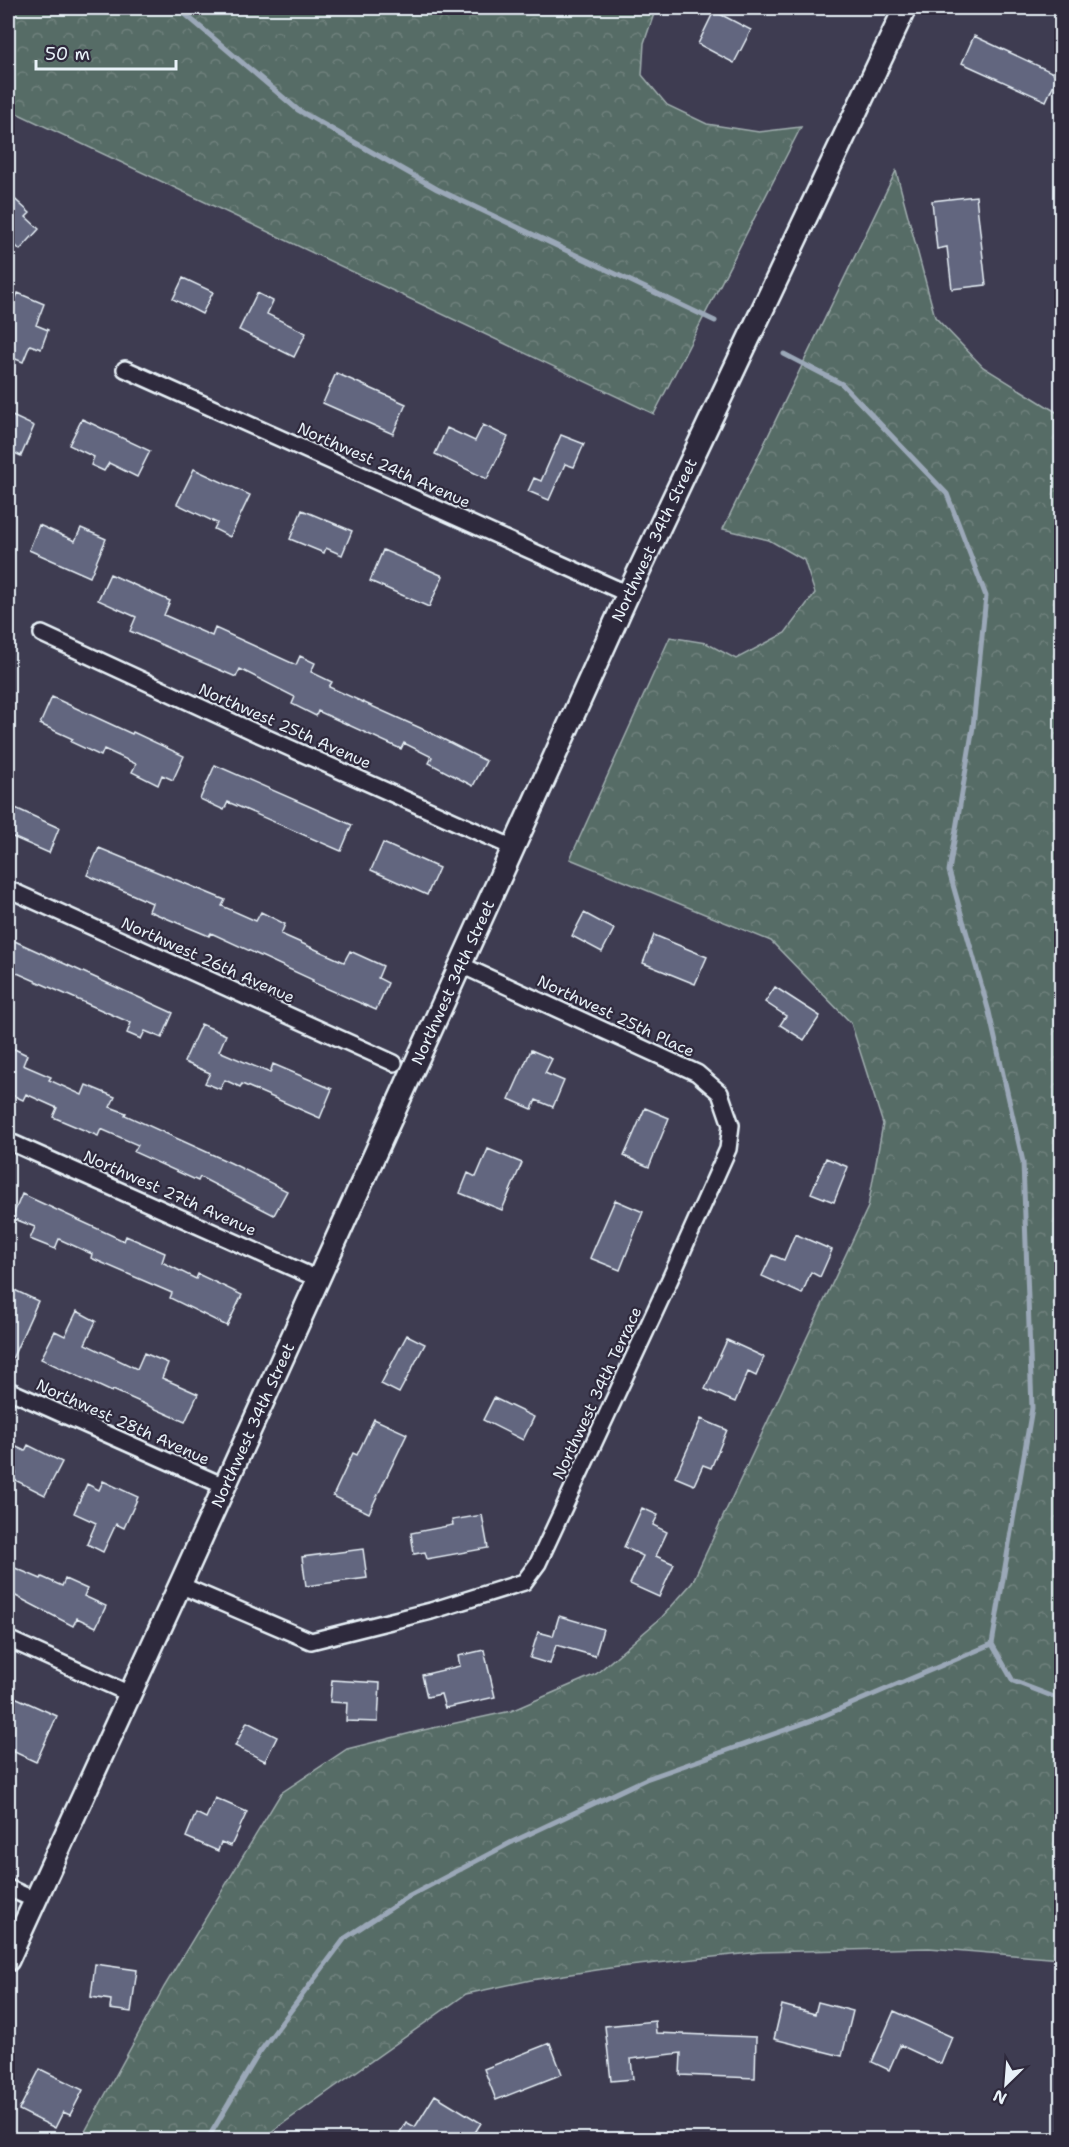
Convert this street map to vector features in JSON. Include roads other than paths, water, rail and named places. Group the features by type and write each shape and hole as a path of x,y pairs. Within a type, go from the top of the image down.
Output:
{"main road":[{"name":"Northwest 34th Street","path":"8,1960 628,594 905,8"}],"street":[{"name":"Northwest 24th Avenue","path":"125,369 628,594"},
{"name":"Northwest 25th Avenue","path":"42,634 514,848"},
{"name":"Northwest 26th Avenue","path":"8,889 394,1063"},
{"name":"Northwest 25th Place","path":"461,965 697,1073 720,1093 731,1125"},
{"name":"Northwest 34th Terrace","path":"180,1585 311,1641 431,1611 524,1582 538,1563 670,1279 728,1149 731,1125"},
{"name":"Northwest 27th Avenue","path":"8,1141 318,1280"},
{"name":"Northwest 28th Avenue","path":"8,1389 224,1486"},
{"path":"8,1639 130,1694"},
{"path":"8,1888 35,1900"}],"waterway":[{"path":"178,8 298,110 437,189 715,321"},
{"path":"207,2140 259,2053 345,1938 408,1897 512,1842 646,1779 816,1719 992,1644 1032,1408 1023,1162 989,1012 949,871 973,727 986,596 947,494 842,384 784,354"},
{"path":"992,1644 1013,1681 1062,1700"}]}
